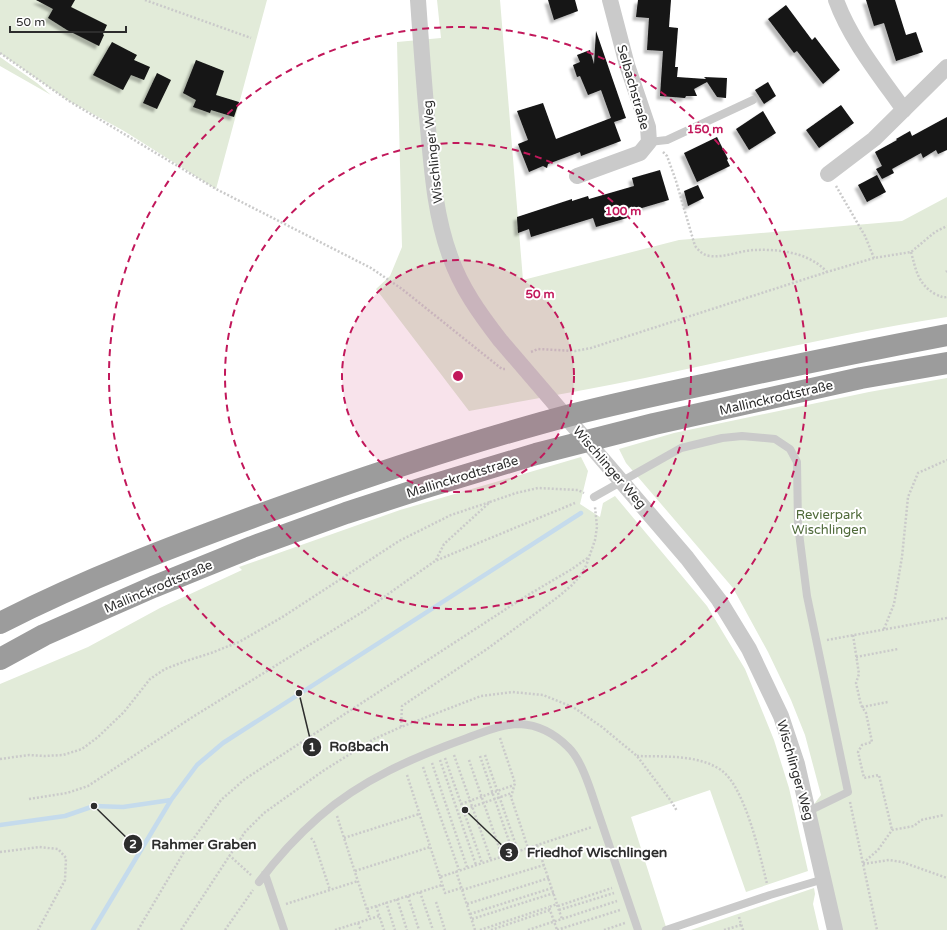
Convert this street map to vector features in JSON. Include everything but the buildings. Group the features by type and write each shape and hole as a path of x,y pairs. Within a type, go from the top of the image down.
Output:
{"highway":[{"name":"Mallinckrodtstraße","path":"0,623 46,600 189,540 339,486 415,461 535,425 622,403 836,356 947,335"},
{"name":"Mallinckrodtstraße","path":"0,659 44,635 175,578 252,547 346,513 423,488 536,454 654,424 861,378 947,363"}],"street":[{"name":"Wischlinger Weg","path":"418,0 433,187 448,250 459,278 482,317 687,558 720,600 752,654 781,716 798,764 836,930"},
{"name":"Selbachstraße","path":"577,176 640,153 649,142 648,127 627,65 610,0"},
{"path":"836,0 839,10 864,54 904,110"},
{"path":"828,174 874,139 947,67"}],"lane":[{"path":"649,142 667,140 753,100"},
{"path":"594,497 681,448 722,438 742,436 775,439 790,450 797,462 798,525 806,596 848,792 809,810"},
{"path":"259,882 282,853 304,831 319,817 357,788 403,764 450,744 497,728 520,724 540,728 551,733 569,747 580,764 638,930"},
{"path":"265,874 284,930"},
{"path":"666,930 683,927 770,895 824,879"}],"path":[{"path":"145,0 251,38"},
{"path":"0,53 69,101 216,189 371,268 402,288 502,369 510,369"},
{"path":"649,142 667,156 695,246 699,251 710,256 756,250 782,252 810,258 821,265 827,272"},
{"path":"828,174 865,236 874,258"},
{"path":"527,355 538,349 547,348 575,351 591,348 827,272 874,258 911,252 935,232 947,226"},
{"path":"911,252 917,274 926,288 943,298 947,297"},
{"path":"884,629 894,604 902,557 908,497 918,473 947,460"},
{"path":"0,759 29,755 63,755 82,749 98,737 124,712 150,679 165,670 186,661 239,642 284,616 400,541 451,515 516,493 538,488 578,490"},
{"path":"435,561 444,544 490,502"},
{"path":"29,799 67,793 88,786 191,718 364,611 435,561 576,503"},
{"path":"401,727 402,706 558,597 580,576 586,566 595,540 597,527 596,520"},
{"path":"138,930 184,852 221,800 245,779 523,598 572,569 589,557"},
{"path":"816,642 947,618"},
{"path":"853,635 859,674 856,683 862,707 866,713 872,742 862,745 858,752 864,778 878,775 892,830"},
{"path":"856,657 898,649"},
{"path":"862,707 888,702"},
{"path":"497,728 515,783 511,797 528,848"},
{"path":"450,744 491,860"},
{"path":"439,749 482,863"},
{"path":"439,749 476,865"},
{"path":"429,753 468,868"},
{"path":"485,755 518,851"},
{"path":"480,756 512,853"},
{"path":"677,811 637,756 689,758 720,769 727,775 742,800 750,820 770,895"},
{"path":"420,757 475,930"},
{"path":"469,760 502,856"},
{"path":"403,764 445,893 544,865"},
{"path":"461,804 514,785"},
{"path":"848,792 877,930"},
{"path":"463,810 512,793"},
{"path":"334,806 370,919"},
{"path":"344,838 419,814"},
{"path":"863,864 878,850 892,830 914,826 921,820 944,815"},
{"path":"440,876 602,824"},
{"path":"304,831 314,842 330,890"},
{"path":"537,845 562,919"},
{"path":"0,852 39,847 58,849 66,858 65,880 38,930"},
{"path":"355,871 430,847"},
{"path":"181,930 229,855 259,882 225,930"},
{"path":"863,864 889,860 902,862 947,878"},
{"path":"467,904 548,878"},
{"path":"276,907 358,881"},
{"path":"367,909 442,885"},
{"path":"491,930 557,905 623,887"},
{"path":"559,910 623,887"},
{"path":"470,914 552,888"},
{"path":"420,892 433,930"},
{"path":"472,919 554,893"},
{"path":"408,896 420,930"},
{"path":"528,930 627,898"},
{"path":"397,899 407,930"},
{"path":"386,902 395,930"},
{"path":"436,902 445,930"},
{"path":"376,906 384,930"},
{"path":"550,908 557,930 630,906"},
{"path":"480,930 550,908"},
{"path":"336,930 379,916"},
{"path":"604,930 635,920"},
{"path":"358,923 361,930"},
{"path":"724,930 741,925"}],"green space":[{"path":"0,0 267,0 216,189 124,131 69,101 0,53"},
{"path":"437,0 500,0 523,280 679,240 902,221 947,197 947,317 909,323 623,382 469,411 376,289 390,276 402,247 397,42 441,38"},
{"path":"0,57 37,83 51,95 0,66"},
{"name":"Revierpark Wischlingen","path":"947,378 947,930 835,930 809,811 821,795 805,735 791,700 768,652 733,588 626,463 619,449 674,433 869,392"},
{"path":"581,457 588,471 580,504 600,517 603,503 615,496 707,606 745,669 774,740 789,788 808,871 746,892 710,790 631,817 667,930 0,930 0,684 88,647 160,608 242,570 239,567 400,510"},
{"path":"814,888 815,894 813,904 819,930 691,930"}],"waterway":[{"path":"93,930 171,800 197,765 223,743 581,513"},
{"path":"0,825 65,816 94,806 123,807 171,800"}],"place":[{"name":"Roßbach","path":"299,693"},
{"name":"Rahmer Graben","path":"94,806"},
{"name":"Friedhof Wischlingen","path":"465,810"}]}
